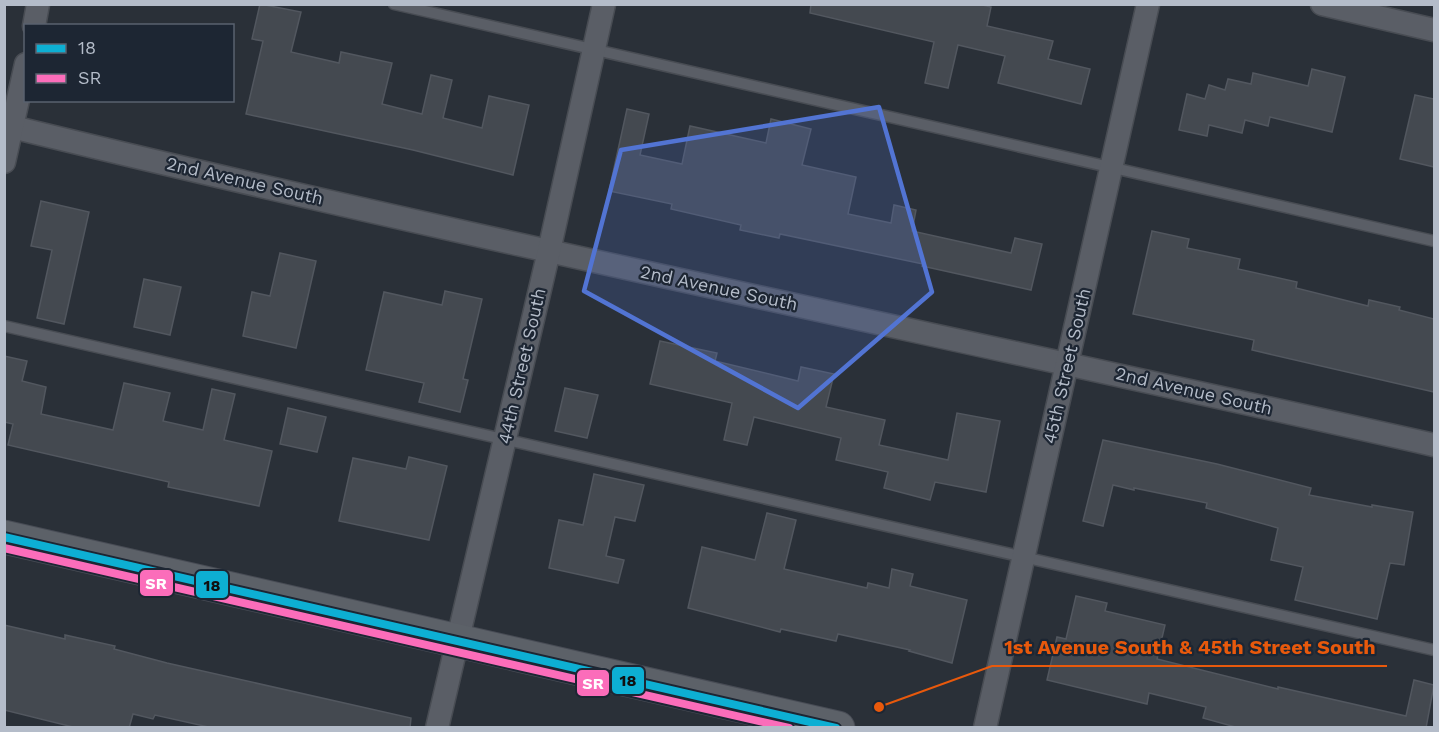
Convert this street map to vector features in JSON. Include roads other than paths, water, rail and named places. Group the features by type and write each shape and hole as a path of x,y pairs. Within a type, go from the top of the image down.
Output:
{"main road":[{"path":"4,537 838,728"}],"street":[{"path":"34,24 38,4"},
{"name":"44th Street South","path":"437,728 549,251 604,4"},
{"name":"45th Street South","path":"985,728 1148,4"},
{"path":"1322,4 1434,30"},
{"path":"4,162 8,126 24,71"},
{"name":"2nd Avenue South","path":"8,126 549,251 1434,445"}],"lane":[{"path":"394,4 1434,241"},
{"path":"4,326 1434,650"}],"place":[{"name":"1st Avenue South & 45th Street South","path":"879,707"}]}
